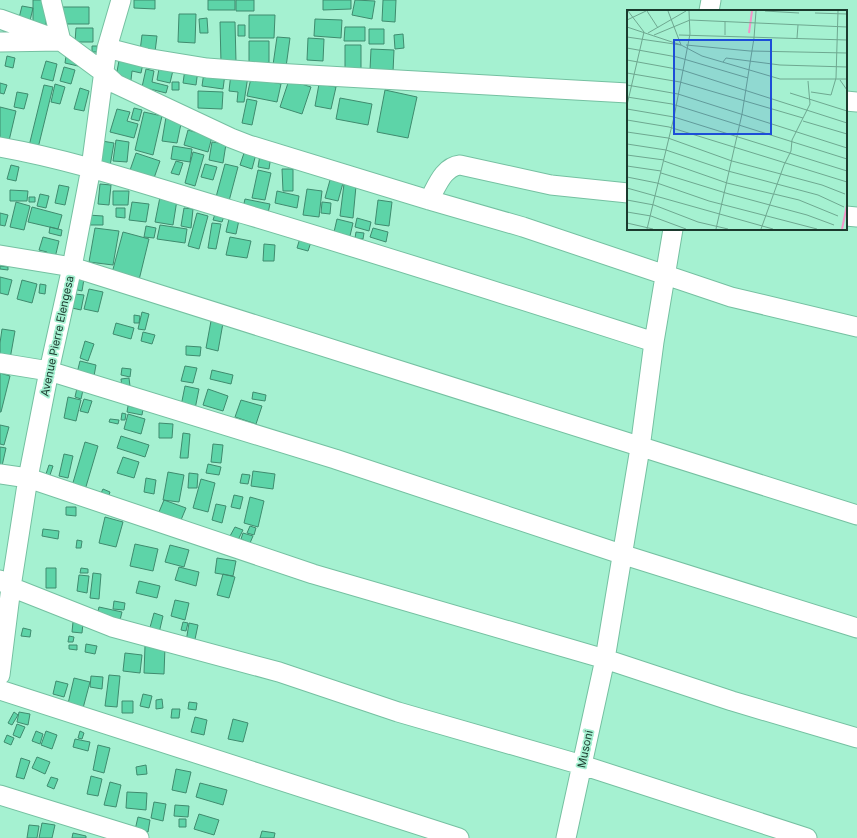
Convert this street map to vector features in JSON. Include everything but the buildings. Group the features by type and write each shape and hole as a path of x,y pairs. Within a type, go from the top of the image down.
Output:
{"street":[{"path":"51,0 61,41"},
{"name":"Avenue Pierre Elengesa","path":"0,674 6,584 49,371 72,267 91,168 107,48 121,0"},
{"path":"709,10 711,0"},
{"path":"0,19 61,41 103,72 116,84 126,90 231,138 429,200 523,227 731,297 857,327"},
{"path":"0,42 61,41"},
{"path":"107,48 146,58 207,68 627,93"},
{"path":"847,101 857,102"},
{"path":"0,147 91,168 373,252 654,342"},
{"path":"429,200 446,171 453,166 460,165 551,185 627,193"},
{"path":"847,216 857,217"},
{"name":"Musoni","path":"566,838 605,659 621,554 640,448 654,342 673,230"},
{"path":"0,254 72,267 640,448 857,515"},
{"path":"0,363 49,371 335,460 621,554 857,628"},
{"path":"0,474 28,478 313,574 605,659 732,701 857,738"},
{"path":"6,584 112,627 279,672 398,712 582,765 808,838"},
{"path":"0,690 459,838"},
{"path":"0,795 139,838"}]}
